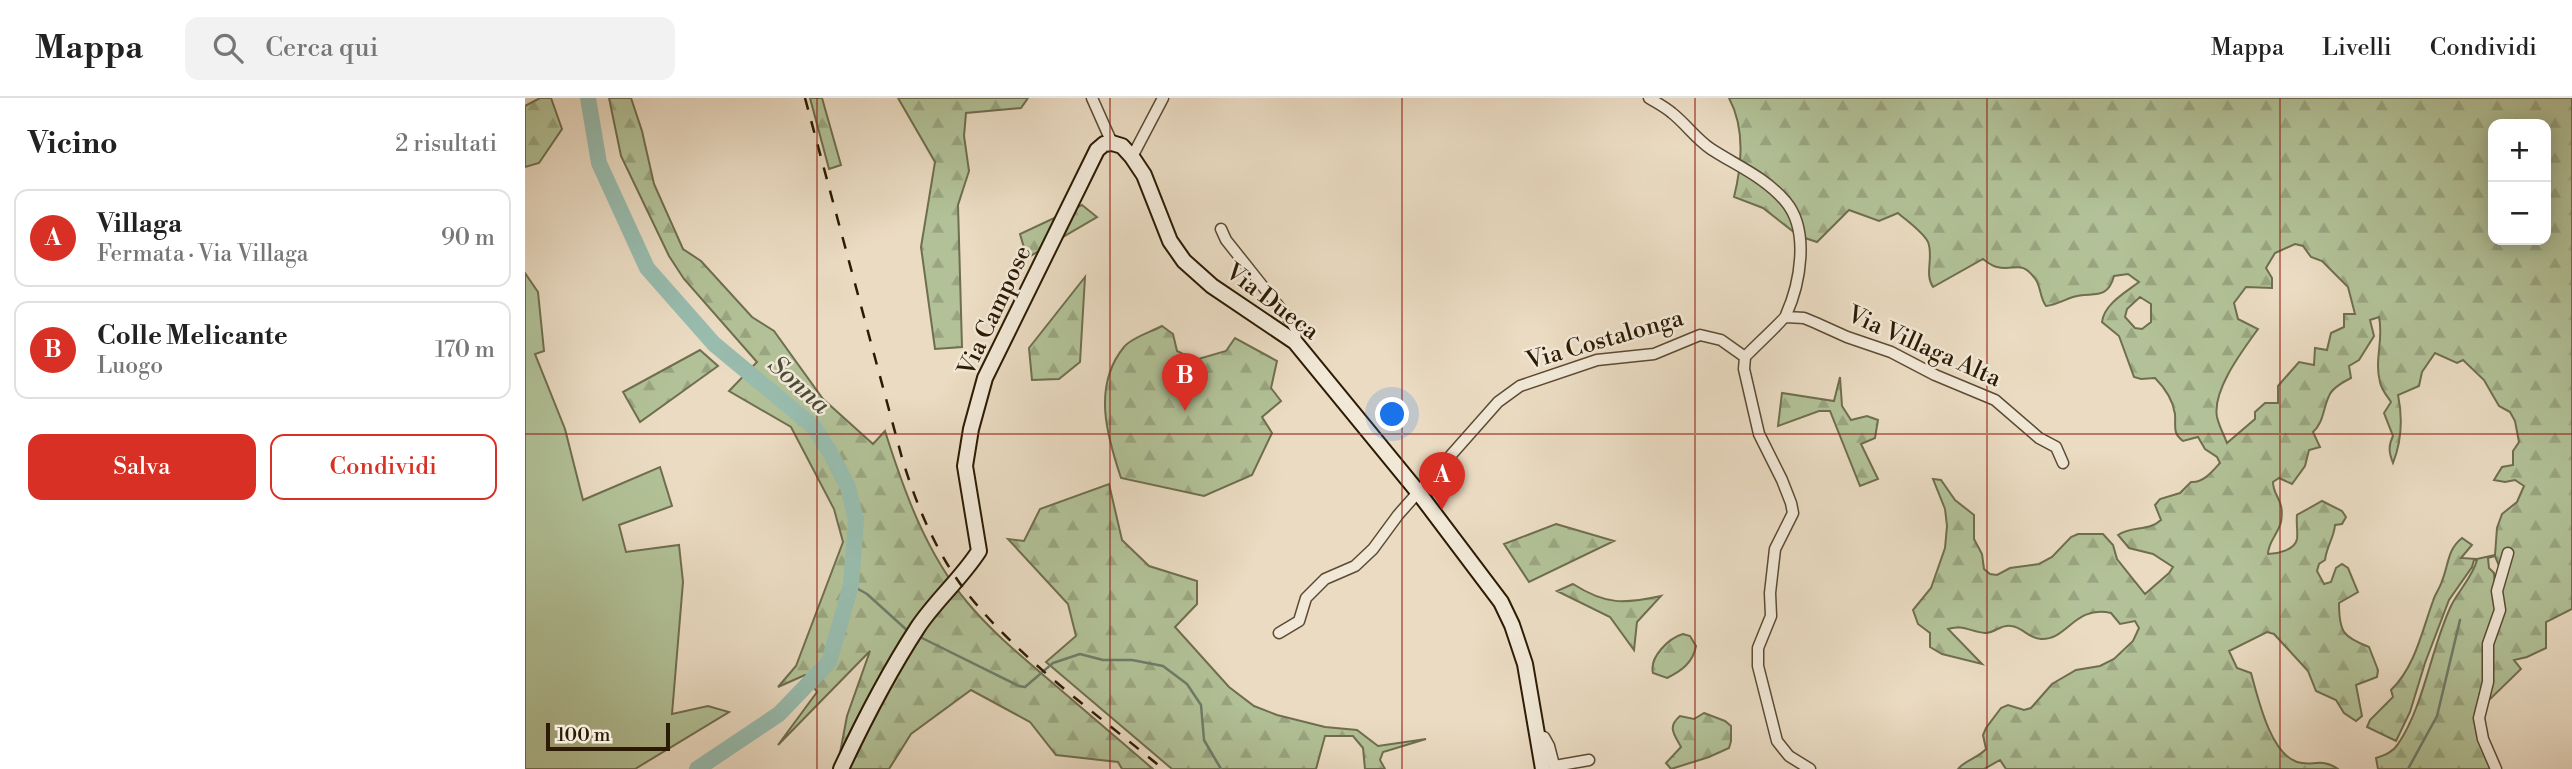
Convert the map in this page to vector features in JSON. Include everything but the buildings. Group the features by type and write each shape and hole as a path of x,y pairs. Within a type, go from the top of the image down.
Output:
{"street":[{"path":"1092,98 1112,143"},
{"path":"1132,157 1163,98"},
{"path":"1649,98 1672,113 1711,149 1761,179 1787,203 1799,227 1799,267 1793,299 1786,317 1745,357 1744,369 1759,434 1782,480 1793,513 1775,549 1770,593 1771,616 1758,648 1758,666 1777,741 1789,756 1810,769"},
{"name":"Via Dueca","path":"1112,143 1122,146 1144,174 1170,241 1184,261 1212,286 1295,342 1418,492 1501,602 1525,664 1537,735 1551,768"},
{"name":"Via Campose","path":"841,769 867,715 920,625 979,551 965,466 971,429 985,378 1097,150 1104,144 1112,143"},
{"path":"1221,229 1226,240 1292,323 1296,330 1295,342"},
{"name":"Via Villaga Alta","path":"1786,317 1804,318 1891,352 1935,375 1995,400 2039,438 2056,447 2063,463"},
{"name":"Via Costalonga","path":"1279,633 1299,621 1306,598 1325,579 1355,566 1373,550 1418,492 1499,402 1520,386 1597,360 1654,354 1700,335 1721,340 1745,357"},
{"path":"2496,769 2483,739 2479,718 2488,682 2487,644 2500,610 2497,591 2508,553"},
{"path":"1551,768 1589,760"}],"green space":[{"path":"540,98 551,98 562,129 539,163 525,167 525,106"},
{"path":"609,98 631,98 642,131 654,184 683,249 701,261 752,317 774,331 823,399 873,444 885,431 908,499 928,542 952,583 967,602 1016,652 1153,769 1122,769 1118,762 1056,755 1030,722 971,690 911,734 889,769 837,769 847,716 870,651 778,745 817,692 805,675 778,687 796,666 843,542 834,509 791,427 729,391 757,362 684,279 669,256 621,156"},
{"path":"810,98 822,98 841,165 829,169"},
{"path":"898,98 1028,98 1021,108 966,113 964,136 969,171 958,205 962,347 935,349 921,247 935,162"},
{"path":"1729,98 2572,98 2572,609 2546,622 2546,648 2514,660 2521,669 2483,706 2490,682 2490,644 2504,611 2498,587 2502,573 2495,556 2488,558 2489,568 2494,573 2493,594 2497,611 2486,643 2486,681 2476,719 2477,735 2491,769 2378,769 2376,758 2394,749 2407,729 2421,695 2444,622 2477,560 2474,560 2449,600 2410,712 2396,741 2367,727 2370,720 2393,697 2391,690 2412,660 2454,547 2462,538 2472,545 2461,558 2477,559 2495,555 2497,528 2502,514 2517,502 2524,486 2515,480 2494,480 2502,467 2513,465 2513,451 2519,442 2515,421 2510,412 2499,406 2484,380 2463,360 2457,363 2435,353 2422,372 2419,386 2398,395 2401,429 2393,463 2390,443 2393,436 2384,413 2391,402 2378,374 2379,317 2370,320 2374,336 2359,360 2349,366 2351,378 2330,393 2321,419 2313,432 2320,447 2309,450 2305,466 2292,484 2279,478 2273,482 2282,514 2268,554 2293,546 2297,539 2297,515 2322,501 2342,511 2346,517 2342,524 2335,525 2325,560 2319,564 2317,571 2324,584 2331,582 2336,568 2342,564 2348,568 2358,592 2339,603 2339,613 2344,632 2353,640 2369,647 2378,670 2377,677 2356,685 2362,716 2356,721 2344,713 2336,700 2316,691 2308,671 2274,634 2267,632 2229,651 2237,668 2251,673 2267,724 2279,748 2297,762 2322,763 2338,769 2006,769 2000,760 1984,769 1958,769 1986,749 1983,735 2001,708 2008,705 2024,710 2031,708 2052,684 2076,670 2100,666 2114,659 2133,641 2139,628 2135,621 2120,624 2111,613 2098,612 2080,618 2050,638 2033,637 2011,626 1985,633 1962,628 1948,629 1982,664 1942,654 1930,647 1930,633 1918,624 1913,610 1931,588 1945,548 1945,509 1933,479 1941,480 1955,500 1974,515 1974,539 1982,554 1984,569 1990,574 1997,575 2010,568 2039,564 2052,557 2071,537 2078,534 2103,534 2113,545 2117,559 2145,594 2173,567 2153,554 2129,548 2118,535 2156,524 2161,520 2155,505 2160,499 2180,493 2191,482 2207,476 2220,463 2217,457 2205,449 2198,437 2183,441 2177,435 2174,409 2165,390 2155,378 2134,377 2119,336 2102,322 2111,304 2139,282 2128,274 2114,276 2107,289 2098,294 2080,295 2046,306 2036,280 2026,269 1997,267 1983,259 1933,287 1929,277 1928,242 1898,213 1879,221 1849,210 1817,242 1799,236 1763,208 1734,197 1741,147 1738,122","holes":["2295,244 2303,246 2311,257 2322,261 2348,287 2355,314 2344,314 2344,327 2331,333 2327,350 2315,348 2314,365 2299,362 2278,386 2278,403 2265,403 2255,412 2255,419 2227,443 2217,417 2219,395 2230,371 2258,329 2238,319 2234,303 2246,287 2272,288 2272,278 2266,268 2275,253","2140,297 2151,304 2151,322 2142,329 2135,328 2125,317 2127,309"]},
{"path":"1082,205 1097,217 1027,258 1020,234"},
{"path":"525,273 538,292 544,351 535,354 565,429 583,500 660,467 672,506 619,525 626,552 679,545 683,582 672,714 708,706 729,712 635,769 525,769"},
{"path":"1085,277 1080,362 1059,379 1032,380 1029,348"},
{"path":"1162,326 1173,334 1177,351 1195,360 1226,351 1235,338 1277,361 1271,388 1281,401 1262,417 1272,433 1252,475 1204,496 1121,478 1111,445 1105,395 1114,362 1127,344"},
{"path":"700,350 718,366 640,422 623,392"},
{"path":"1840,377 1842,406 1851,420 1867,416 1878,420 1875,438 1861,444 1878,479 1860,486 1830,411 1819,411 1778,426 1782,393 1834,401"},
{"path":"1109,484 1122,540 1149,566 1197,581 1197,604 1175,627 1229,687 1254,706 1277,715 1325,727 1357,730 1378,746 1426,739 1383,752 1380,760 1385,769 1365,769 1363,748 1353,736 1325,736 1316,769 1172,769 1046,662 1076,636 1068,604 1008,539 1024,541 1040,509"},
{"path":"1556,524 1614,541 1529,582 1504,544"},
{"path":"1573,584 1595,596 1615,601 1661,596 1637,622 1634,650 1610,617 1557,591"},
{"path":"1683,634 1690,636 1696,646 1689,662 1667,678 1653,673 1654,661 1661,649"},
{"path":"1704,713 1731,726 1729,748 1671,769 1666,763 1681,747 1673,731 1676,720 1680,716 1694,719"}],"waterway":[{"name":"Sonna","path":"588,98 599,163 647,268 714,344 814,427 848,487 856,520 851,585 829,662 779,714 697,769"},
{"path":"851,585 867,594 909,632"},
{"path":"2408,769 2437,716 2460,620"},
{"path":"920,637 1025,687 1053,663 1080,654 1103,660 1132,660 1163,666 1187,684 1201,705 1204,740 1221,769"}],"railway":[{"path":"805,98 902,458 935,543 964,589 1007,638 1058,684 1163,769"}],"place":[{"name":"Colle Melicante","path":"1185,411"},
{"name":"Villaga","path":"1442,510"}]}
